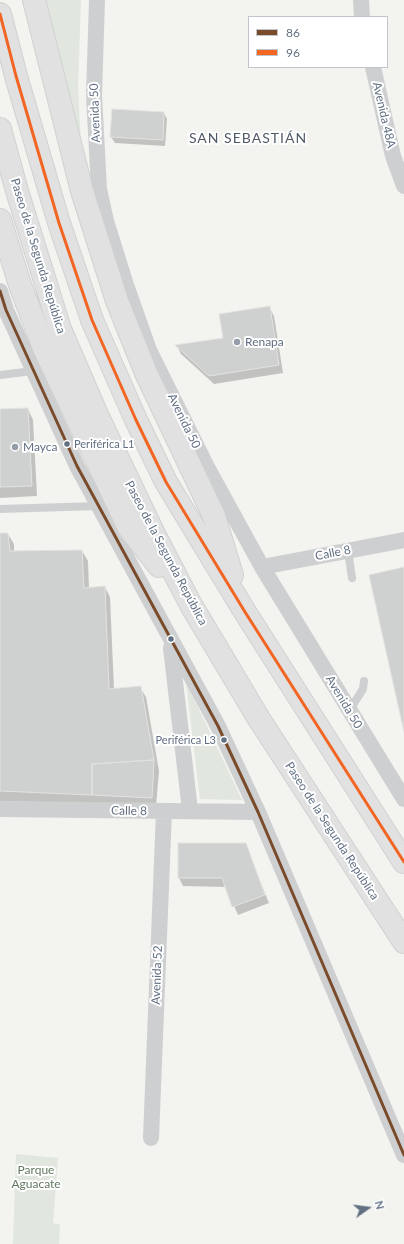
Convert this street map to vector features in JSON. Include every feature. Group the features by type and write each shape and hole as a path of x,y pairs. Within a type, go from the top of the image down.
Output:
{"highway":[{"path":"34,0 82,191 117,301 146,373 214,516 244,612"},
{"path":"0,14 16,76 59,223 92,320 136,420 166,482 244,612 404,862"},
{"name":"Paseo de la Segunda República","path":"0,129 17,191 60,329 128,484 191,605 259,719 404,942"},
{"path":"0,220 20,285 44,348 130,528 191,605"}],"street":[{"name":"Avenida 50","path":"97,0 94,95 99,189 106,221 126,285 149,350 207,467 262,567 404,799"},
{"path":"361,0 362,16"},
{"name":"Avenida 48A","path":"373,68 393,156 404,186"},
{"path":"0,291 6,310 33,372 77,466 218,726 258,812 404,1155"},
{"name":"Calle 8","path":"262,567 404,540"},
{"path":"170,640 190,810"},
{"name":"Calle 8","path":"0,809 190,810 258,812"},
{"name":"Avenida 52","path":"151,1138 164,811"}],"lane":[{"path":"0,375 33,372"},
{"path":"0,509 98,506"},
{"path":"348,551 352,578"},
{"path":"349,711 363,689 364,681"}],"green space":[{"path":"41,0 81,0 78,86 81,145"},
{"path":"186,682 242,800 200,799"},
{"name":"Parque Aguacate","path":"16,1154 58,1158 53,1223 60,1225 59,1244 13,1244"}],"building":[{"path":"112,109 164,112 163,140 110,137"},
{"name":"Renapa","path":"270,306 279,365 209,376 175,345 223,338 219,314"},
{"name":"Mayca","path":"28,408 32,486 0,487 0,409"},
{"path":"0,533 8,533 10,551 82,550 84,588 105,586 109,689 141,686 154,760 92,764 92,795 0,791"},
{"path":"404,567 404,732 369,575"},
{"path":"154,760 152,798 92,795 92,764"},
{"path":"178,843 246,843 265,895 232,907 222,878 178,878"}],"transit line":[{"name":"96","path":"0,14 16,76 59,223 92,320 136,420 166,482 245,612 404,862"},
{"name":"86","path":"0,291 6,310 77,466 218,726 258,812 404,1155"}],"place":[{"name":"Renapa","path":"237,342"},
{"name":"Periférica L1","path":"67,444"},
{"name":"Mayca","path":"15,447"},
{"name":"Periférica L3","path":"224,740"}],"district":[{"name":"SAN SEBASTIÁN","path":"248,138"}]}
